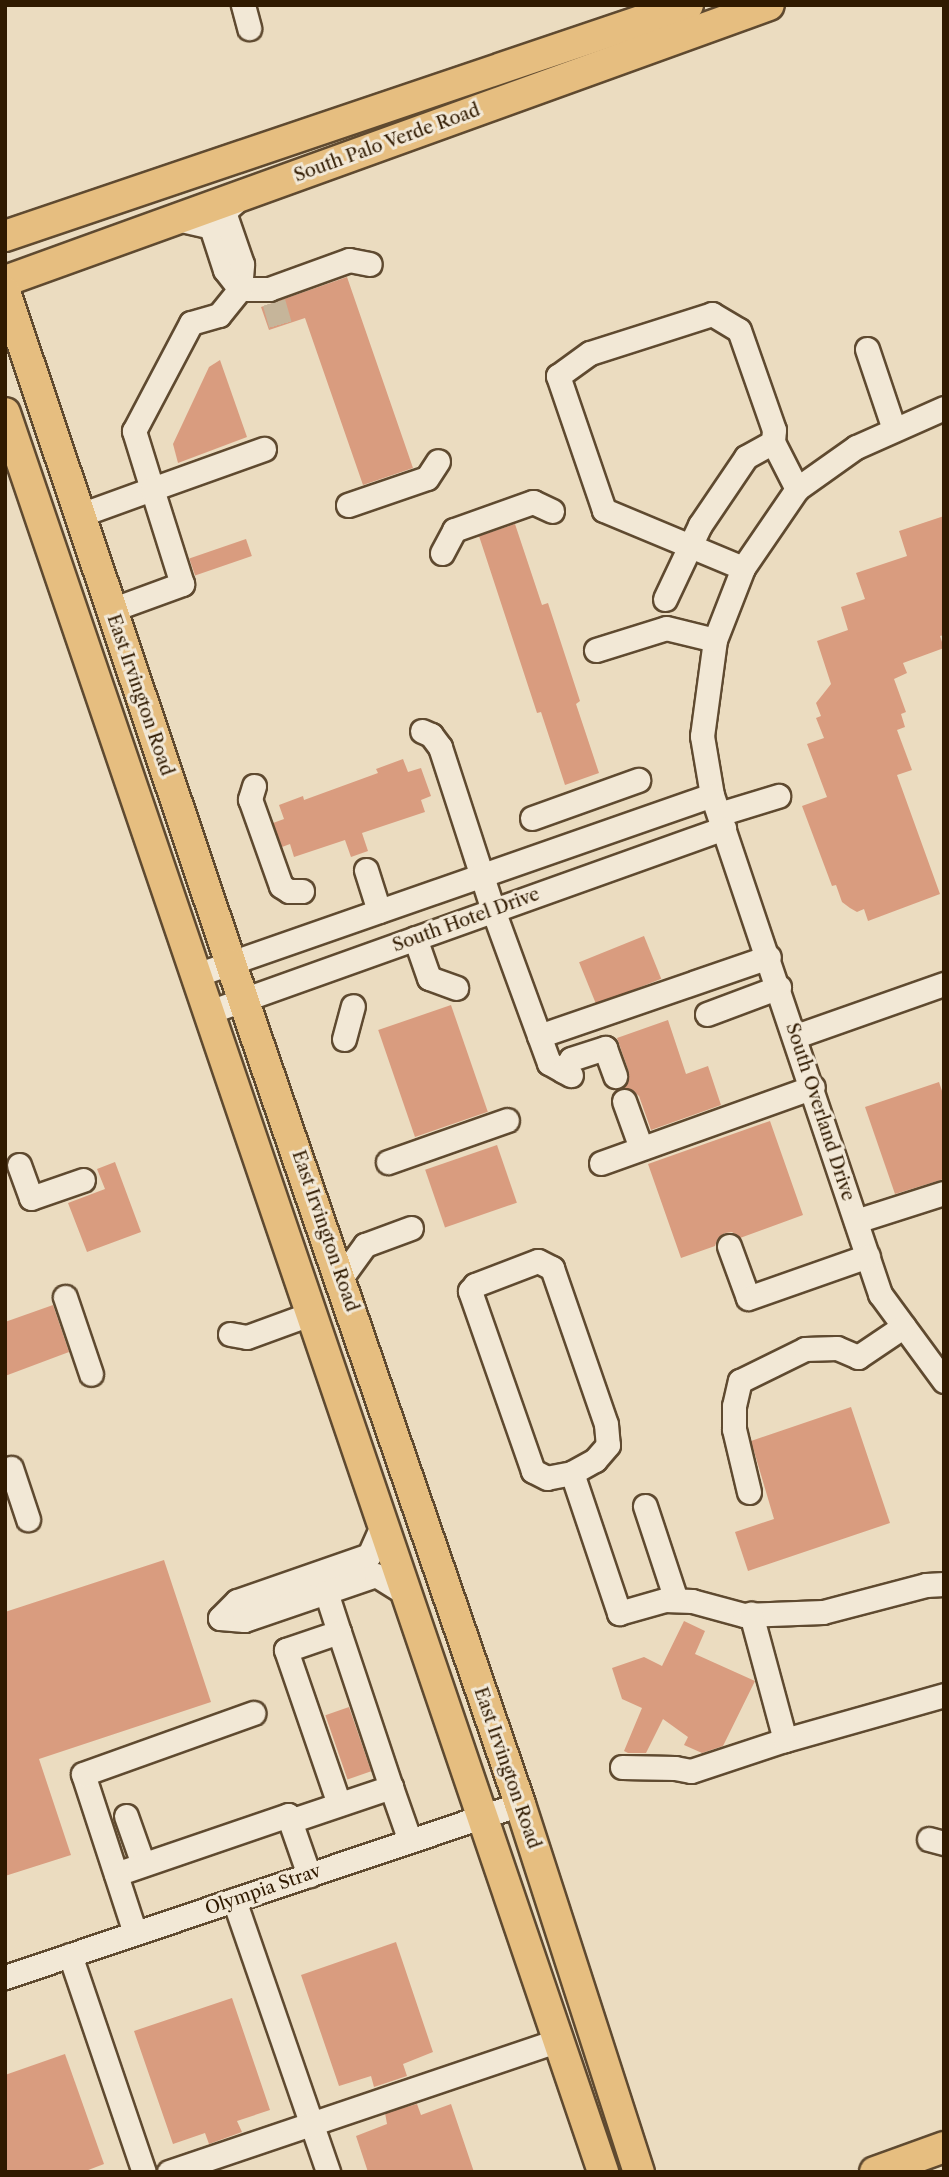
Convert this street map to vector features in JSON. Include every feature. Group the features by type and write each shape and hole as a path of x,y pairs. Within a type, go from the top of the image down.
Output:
{"main road":[{"name":"South Palo Verde Road","path":"5,236 663,10 688,5"},
{"path":"554,83 607,49 703,14 714,5"},
{"name":"South Palo Verde Road","path":"5,281 769,5"},
{"name":"East Irvington Road","path":"5,292 231,964 520,1804 639,2172"},
{"name":"East Irvington Road","path":"5,413 603,2172"},
{"path":"875,2172 944,2147"}],"street":[{"path":"243,5 249,28"},
{"path":"111,610 182,584 134,431 191,323 219,315 240,289 242,264 224,212 244,195"},
{"path":"177,219 211,227 225,270 240,289 271,296 349,260 370,264"},
{"path":"743,568 604,510 558,376 590,353 712,314 739,330 774,430 773,442 797,489 856,447 944,408"},
{"path":"867,349 894,429"},
{"path":"665,599 689,546 746,457 773,442"},
{"path":"80,515 264,449"},
{"path":"348,505 427,478 438,461"},
{"name":"South Overland Drive","path":"797,489 743,568 715,640 702,736 718,812 796,1036 880,1294 944,1381"},
{"path":"442,553 454,530 533,502 552,511"},
{"path":"596,650 666,628 715,640"},
{"path":"422,731 431,735 440,747 493,910 549,1063 567,1073 571,1059 605,1048 615,1076"},
{"path":"532,818 638,779"},
{"path":"254,786 250,799 281,887 289,891 302,891"},
{"path":"571,883 613,855 698,825 718,812 778,796"},
{"name":"South Hotel Drive","path":"196,975 483,875 718,812"},
{"name":"South Hotel Drive","path":"209,1012 571,883 718,812"},
{"path":"366,870 379,911"},
{"path":"415,938 429,978 456,988"},
{"path":"540,1036 769,957"},
{"path":"707,1014 779,987"},
{"path":"796,1036 943,988"},
{"path":"344,1039 353,1006"},
{"path":"601,1163 813,1087"},
{"path":"624,1101 641,1148"},
{"path":"388,1162 507,1120"},
{"path":"19,1165 32,1198 83,1180"},
{"path":"856,1221 944,1193"},
{"path":"341,1278 365,1245 411,1228"},
{"path":"729,1246 748,1298 868,1255"},
{"path":"538,1261 552,1268 606,1424 608,1445 595,1460 572,1473 547,1478 533,1471 470,1300 470,1291 475,1285 538,1261"},
{"path":"65,1297 92,1374"},
{"path":"230,1334 247,1338 310,1314"},
{"path":"749,1492 734,1429 733,1406 740,1381 805,1349 837,1348 858,1357 904,1326"},
{"path":"11,1468 28,1519"},
{"path":"572,1473 619,1613 665,1600 751,1614 823,1612 926,1585 944,1584"},
{"path":"645,1506 676,1600"},
{"path":"382,1526 369,1555 237,1601 220,1618 244,1620 376,1576 405,1593"},
{"path":"326,1592 410,1841"},
{"path":"751,1614 785,1740"},
{"path":"339,1804 286,1650 340,1632"},
{"path":"622,1767 691,1771 785,1740 944,1695"},
{"path":"135,1933 83,1774 253,1713"},
{"path":"290,1821 391,1787"},
{"name":"Olympia Strav","path":"5,1977 520,1804"},
{"path":"126,1815 143,1864"},
{"path":"116,1874 288,1815 309,1875"},
{"path":"234,1900 328,2172"},
{"path":"70,1955 144,2172"},
{"path":"169,2172 558,2040"}],"building":[{"path":"347,277 413,468 363,485 305,318 269,330 261,307"},
{"path":"220,360 247,437 178,463 173,444 209,367"},
{"path":"944,516 944,635 940,636 944,648 903,663 907,673 894,679 906,712 901,714 905,727 897,730 912,770 897,775 940,894 868,921 864,909 857,912 850,908 842,902 836,885 832,886 802,806 827,797 807,744 824,738 816,718 821,716 816,703 831,684 817,641 848,630 841,607 865,599 856,573 907,556 899,531"},
{"path":"515,524 542,605 548,603 580,701 576,704 599,773 565,785 541,712 537,713 479,536"},
{"path":"246,539 252,556 195,576 189,559"},
{"path":"403,759 408,772 421,768 431,796 421,800 425,812 362,833 368,851 351,857 345,840 294,857 290,844 282,847 273,823 284,819 279,805 303,796 304,800 378,773 376,769"},
{"path":"644,936 661,979 596,1005 579,962"},
{"path":"451,1005 488,1112 415,1137 378,1030"},
{"path":"668,1020 686,1074 708,1066 721,1105 651,1130 639,1096 622,1087 629,1079 629,1072 617,1038"},
{"path":"939,1082 944,1097 944,1179 895,1194 865,1107"},
{"path":"770,1121 803,1215 740,1238 732,1232 725,1233 718,1238 715,1246 681,1258 648,1164"},
{"path":"497,1145 517,1203 445,1227 425,1170"},
{"path":"115,1162 141,1232 87,1252 68,1203 105,1189 97,1169"},
{"path":"53,1305 69,1352 5,1376 5,1322"},
{"path":"851,1407 890,1523 748,1571 735,1532 774,1519 751,1441"},
{"path":"164,1560 211,1702 39,1759 71,1855 5,1876 5,1612"},
{"path":"684,1621 705,1631 695,1654 755,1681 723,1746 702,1753 684,1745 688,1737 663,1719 646,1753 628,1753 624,1751 642,1708 622,1699 612,1668 644,1657 662,1666"},
{"path":"349,1707 371,1771 348,1779 325,1715"},
{"path":"396,1942 433,2052 403,2064 407,2076 374,2087 371,2076 339,2086 301,1975"},
{"path":"232,1998 270,2110 237,2121 242,2132 209,2144 205,2133 173,2144 134,2031"},
{"path":"65,2054 104,2164 83,2172 5,2172 5,2075"},
{"path":"417,2104 421,2115 451,2104 474,2172 368,2172 356,2136 387,2124 385,2113"}],"tunnel":[{"path":"274,302 281,326"}]}
